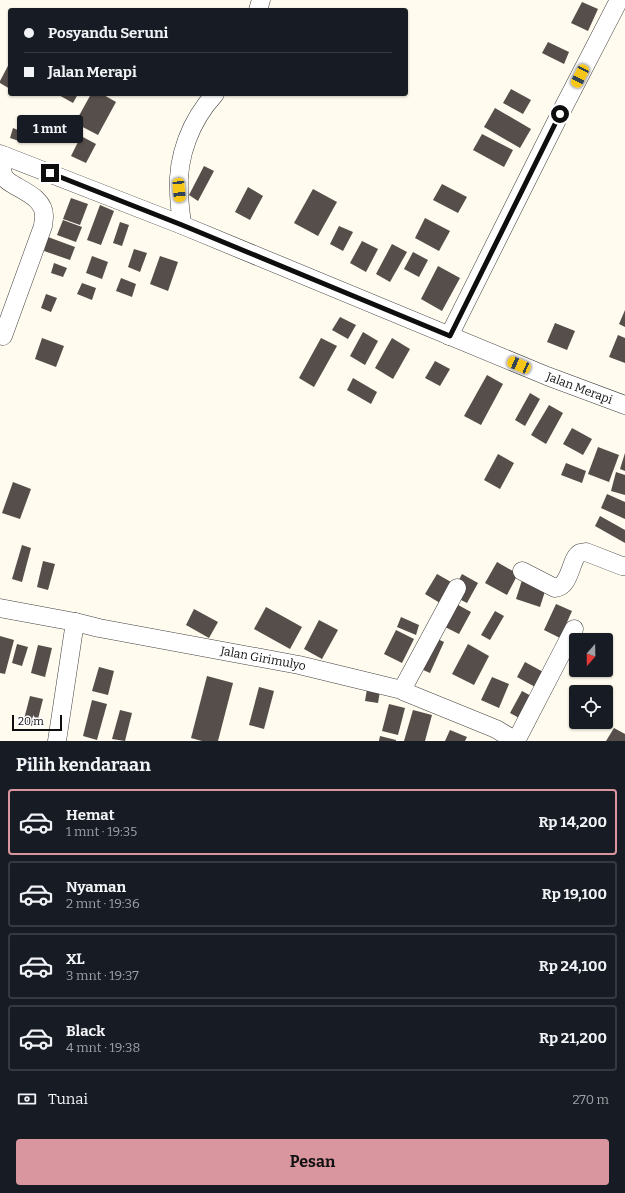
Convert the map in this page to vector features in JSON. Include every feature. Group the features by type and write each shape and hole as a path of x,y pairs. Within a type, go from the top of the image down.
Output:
{"street":[{"path":"450,336 556,121 619,0"},
{"path":"182,225 179,190 180,166 185,145 189,133 214,96"},
{"path":"3,155 3,175 8,182 29,193 37,201 43,210 44,216 43,226 3,336"},
{"name":"Jalan Merapi","path":"3,155 182,225 546,376 625,405"},
{"path":"522,571 555,588 558,588 568,576 577,556 580,553 586,552 625,566"},
{"path":"402,690 457,588"},
{"name":"Jalan Girimulyo","path":"0,608 299,665 402,690 496,729 516,741"},
{"path":"57,741 75,622"},
{"path":"516,741 574,629"}],"building":[{"path":"582,2 598,9 588,31 571,23"},
{"path":"548,42 569,52 564,64 542,53"},
{"path":"8,66 8,88 0,83"},
{"path":"511,89 531,100 523,114 503,103"},
{"path":"61,96 77,96 73,103"},
{"path":"90,96 106,96 116,102 98,135 75,123"},
{"path":"495,108 531,129 520,148 484,127"},
{"path":"13,128 28,134 25,143 10,138"},
{"path":"482,134 513,150 504,167 473,150"},
{"path":"81,136 96,144 86,163 71,156"},
{"path":"204,166 214,171 198,201 189,195"},
{"path":"442,184 467,197 458,213 433,200"},
{"path":"248,187 263,196 250,220 235,212"},
{"path":"313,189 337,202 318,236 294,223"},
{"path":"71,198 88,204 80,225 63,219"},
{"path":"100,205 114,211 101,245 87,240"},
{"path":"425,218 450,231 439,251 415,238"},
{"path":"63,220 82,227 76,242 57,235"},
{"path":"120,222 129,225 122,246 113,243"},
{"path":"339,226 353,232 343,251 330,244"},
{"path":"48,237 75,247 70,260 44,251"},
{"path":"362,241 378,249 366,272 350,263"},
{"path":"392,244 407,252 390,282 376,274"},
{"path":"134,249 147,253 140,272 128,267"},
{"path":"413,252 428,260 419,277 404,269"},
{"path":"92,256 108,262 102,279 86,273"},
{"path":"160,256 178,262 168,291 150,284"},
{"path":"54,263 67,268 63,277 51,273"},
{"path":"438,266 460,278 442,311 421,299"},
{"path":"121,278 136,284 132,297 116,291"},
{"path":"82,283 96,288 92,300 77,294"},
{"path":"46,294 57,298 51,312 41,308"},
{"path":"625,310 625,327 619,324"},
{"path":"340,317 356,325 348,339 332,330"},
{"path":"555,323 575,331 567,350 547,342"},
{"path":"363,332 378,341 365,365 350,356"},
{"path":"618,335 625,338 625,363 609,357"},
{"path":"42,338 64,346 56,367 35,359"},
{"path":"321,338 337,346 314,387 299,378"},
{"path":"392,338 410,349 393,379 375,368"},
{"path":"435,361 450,369 440,386 425,378"},
{"path":"487,375 503,384 481,425 464,416"},
{"path":"353,378 377,392 371,404 347,390"},
{"path":"530,393 540,399 525,426 515,420"},
{"path":"549,405 563,413 546,444 531,435"},
{"path":"572,428 592,439 583,455 563,444"},
{"path":"598,447 619,455 609,482 588,474"},
{"path":"625,453 625,471 620,469"},
{"path":"498,454 514,463 500,489 484,480"},
{"path":"566,463 586,471 582,483 561,475"},
{"path":"616,472 625,475 625,495 611,491"},
{"path":"13,482 31,489 20,519 2,513"},
{"path":"607,494 625,502 625,519 601,508"},
{"path":"600,516 625,530 625,543 595,526"},
{"path":"22,545 31,548 22,582 12,579"},
{"path":"43,561 55,564 48,590 37,587"},
{"path":"497,562 518,574 507,595 485,583"},
{"path":"437,574 451,582 440,603 425,594"},
{"path":"462,574 478,583 467,603 451,595"},
{"path":"523,577 547,585 540,607 516,599"},
{"path":"449,600 471,612 459,634 437,623"},
{"path":"556,604 572,611 560,638 544,630"},
{"path":"266,607 302,627 290,649 254,629"},
{"path":"194,609 218,622 209,638 186,625"},
{"path":"495,611 504,616 490,640 481,635"},
{"path":"401,617 419,625 416,635 397,627"},
{"path":"319,620 338,630 322,659 304,649"},
{"path":"396,630 414,639 402,663 384,654"},
{"path":"427,634 444,642 430,673 412,665"},
{"path":"0,636 14,640 5,674 0,673"},
{"path":"17,644 28,647 22,666 12,663"},
{"path":"468,644 489,656 474,685 452,674"},
{"path":"38,645 52,648 45,677 31,673"},
{"path":"525,662 545,673 537,688 517,677"},
{"path":"99,667 114,671 108,695 92,691"},
{"path":"207,676 233,683 218,741 202,741 191,738"},
{"path":"492,677 509,684 499,708 481,700"},
{"path":"259,687 274,691 264,729 249,725"},
{"path":"367,689 380,691 378,703 365,701"},
{"path":"522,691 533,697 521,719 510,713"},
{"path":"30,696 43,699 36,727 23,723"},
{"path":"92,700 107,704 97,740 83,736"},
{"path":"389,704 405,708 398,735 382,731"},
{"path":"120,710 132,713 125,741 112,739"},
{"path":"413,710 432,715 425,741 404,741"},
{"path":"614,728 625,734 625,741 606,741"},
{"path":"450,730 467,737 465,741 445,741"},
{"path":"380,736 396,740 396,741 379,741"}],"route":[{"path":"50,173 182,225 450,336 560,114"}]}
